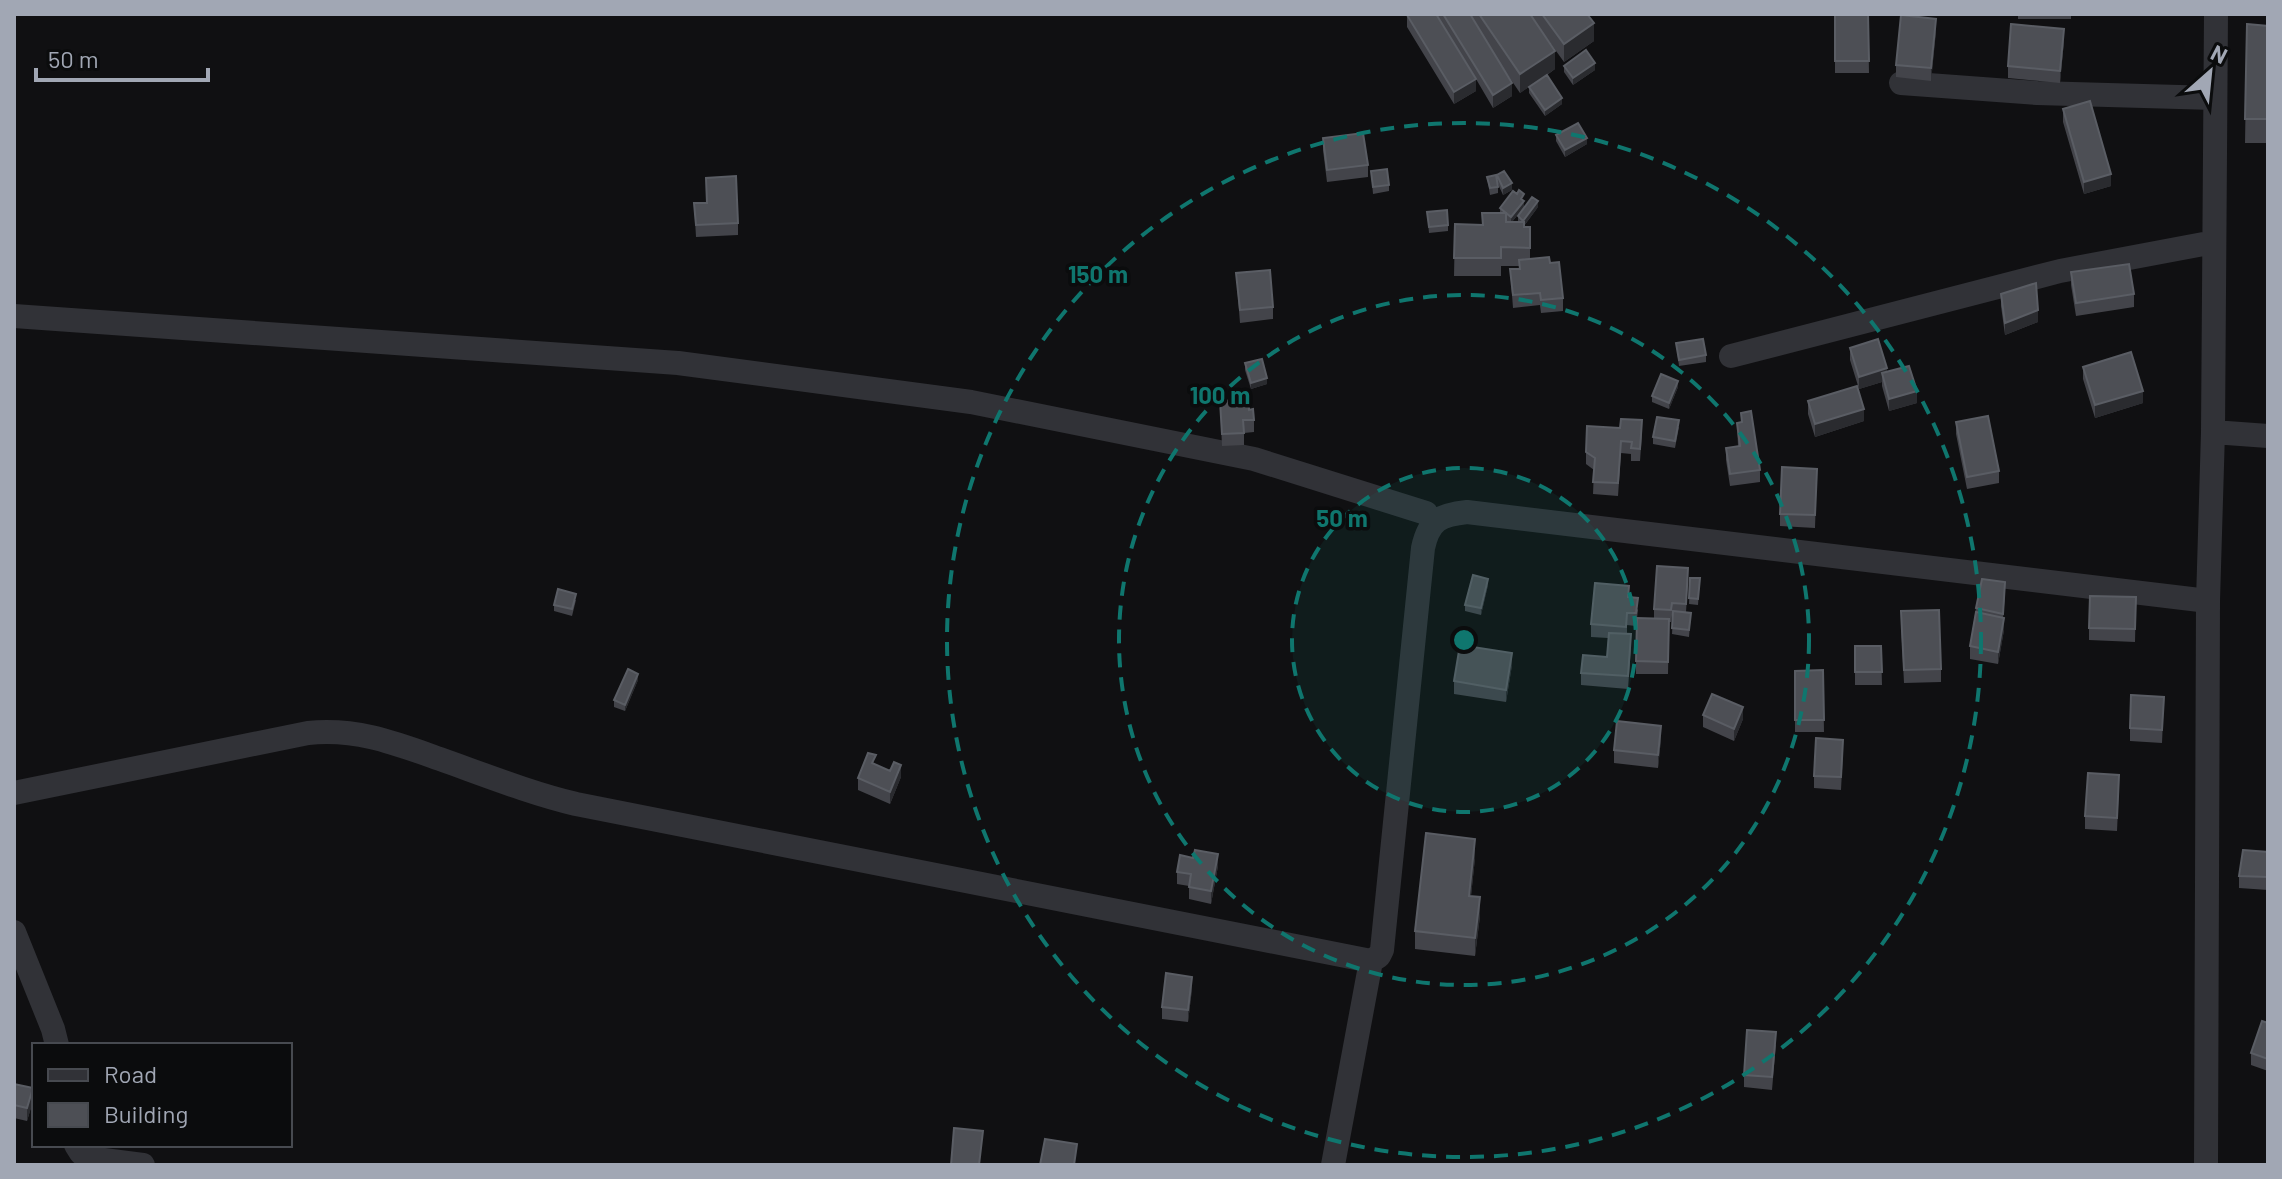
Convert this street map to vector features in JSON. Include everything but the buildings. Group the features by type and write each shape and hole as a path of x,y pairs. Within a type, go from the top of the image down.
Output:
{"street":[{"path":"2206,1165 2208,601 2213,432 2216,14"},
{"path":"1901,83 2037,93 2215,98"},
{"path":"1731,356 2060,271 2214,242"},
{"path":"14,316 678,363 971,402 1254,459 1426,513"},
{"path":"2213,432 2268,436"},
{"path":"14,793 308,733 348,732 391,742 576,804 1371,961 1382,950 1423,548 1434,522 1448,514 1467,512 2208,601"},
{"path":"14,932 56,1043"},
{"path":"1333,1165 1371,961"},
{"path":"77,1147 88,1158 143,1165"}]}
